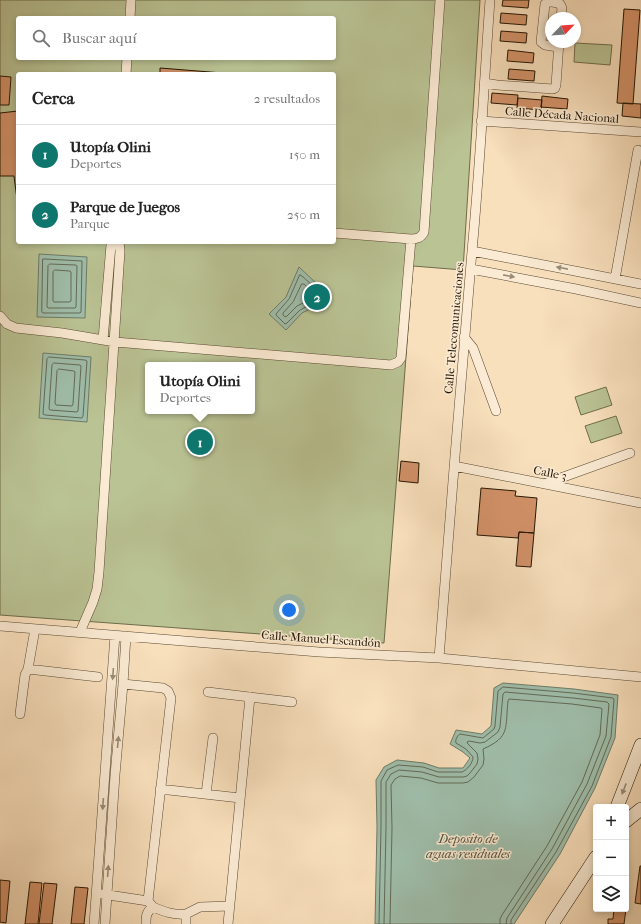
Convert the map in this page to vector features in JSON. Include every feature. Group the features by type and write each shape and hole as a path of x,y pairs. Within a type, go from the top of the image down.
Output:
{"main road":[{"path":"618,804 641,745"},
{"path":"629,819 641,809"},
{"path":"552,924 593,862"}],"street":[{"path":"130,16 131,0"},
{"path":"336,233 411,239 422,236 424,232 440,0"},
{"name":"Calle Telecomunicaciones","path":"440,658 447,545 471,269 490,0"},
{"path":"545,45 541,42 545,4 549,2 560,4 562,12"},
{"path":"484,83 553,90 556,85 558,48"},
{"path":"126,72 127,60"},
{"name":"Calle Década Nacional","path":"481,121 641,132"},
{"path":"615,279 638,150"},
{"path":"0,316 7,324 16,328 62,333 115,342 361,363 394,364 401,358 411,239"},
{"path":"103,340 111,244"},
{"path":"80,632 93,602 97,589 99,572 115,342 119,244"},
{"path":"472,251 641,284"},
{"path":"471,269 641,303"},
{"path":"576,289 580,272"},
{"path":"464,337 474,348 496,411"},
{"path":"544,484 630,453"},
{"name":"Calle 3","path":"454,466 641,503"},
{"name":"Calle Manuel Escandón","path":"0,626 319,652 440,658 641,677"},
{"path":"20,714 25,675 28,669 35,629"},
{"path":"94,924 115,635"},
{"path":"104,924 126,636"},
{"path":"28,669 98,677"},
{"path":"123,684 163,688 168,691 171,698 160,789 150,904 146,917 146,924"},
{"path":"208,692 292,702"},
{"path":"228,924 250,697"},
{"path":"206,794 212,738"},
{"path":"105,774 115,775"},
{"path":"160,789 240,798"},
{"path":"96,894 150,904 164,912 174,914 186,914 200,908 230,906"},
{"path":"186,914 186,924"}],"shaded area":[{"path":"0,0 480,0 463,270 413,266 384,643 0,615"},
{"path":"581,43 612,45 610,65 574,62 575,48 581,48"},
{"path":"606,387 612,405 581,415 575,397"},
{"path":"616,416 622,433 591,443 585,426"}],"water":[{"path":"39,254 87,257 85,318 37,317"},
{"path":"299,267 332,298 302,313 286,330 269,314 286,297"},
{"path":"43,353 91,357 87,422 39,418"},
{"name":"Deposito de aguas residuales","path":"503,683 574,689 618,695 615,738 595,788 560,854 514,924 375,924 377,827 376,780 384,767 397,760 424,763 439,768 463,768 470,758 450,744 456,730 482,734 491,726 494,688"}],"building":[{"path":"503,0 529,0 528,8 502,6"},
{"path":"624,9 640,10 633,104 617,103"},
{"path":"501,13 527,15 526,25 500,23"},
{"path":"501,31 527,33 526,43 500,41"},
{"path":"508,50 534,53 533,63 507,61"},
{"path":"160,68 210,72 160,72"},
{"path":"509,69 535,71 534,81 508,79"},
{"path":"0,76 11,77 9,105 0,105"},
{"path":"492,93 518,95 517,105 491,103"},
{"path":"542,96 568,99 567,109 541,107"},
{"path":"518,98 542,100 541,110 517,108"},
{"path":"623,103 641,104 641,118 622,116"},
{"path":"16,111 16,192 14,176 0,176 0,113"},
{"path":"401,461 419,463 418,483 399,481"},
{"path":"481,488 516,491 515,496 537,498 534,533 519,532 518,538 477,535"},
{"path":"519,532 534,533 531,567 516,566"},
{"path":"641,866 641,904 635,903"},
{"path":"0,880 10,881 6,923 0,922"},
{"path":"30,882 42,883 38,924 25,924"},
{"path":"44,883 57,884 52,924 39,924"},
{"path":"75,887 88,888 84,924 71,924"},
{"path":"614,912 626,912 624,924 608,924 608,919 613,919"}],"place":[{"name":"Parque de Juegos","path":"317,297"},
{"name":"Utopía Olini","path":"200,442"}]}
